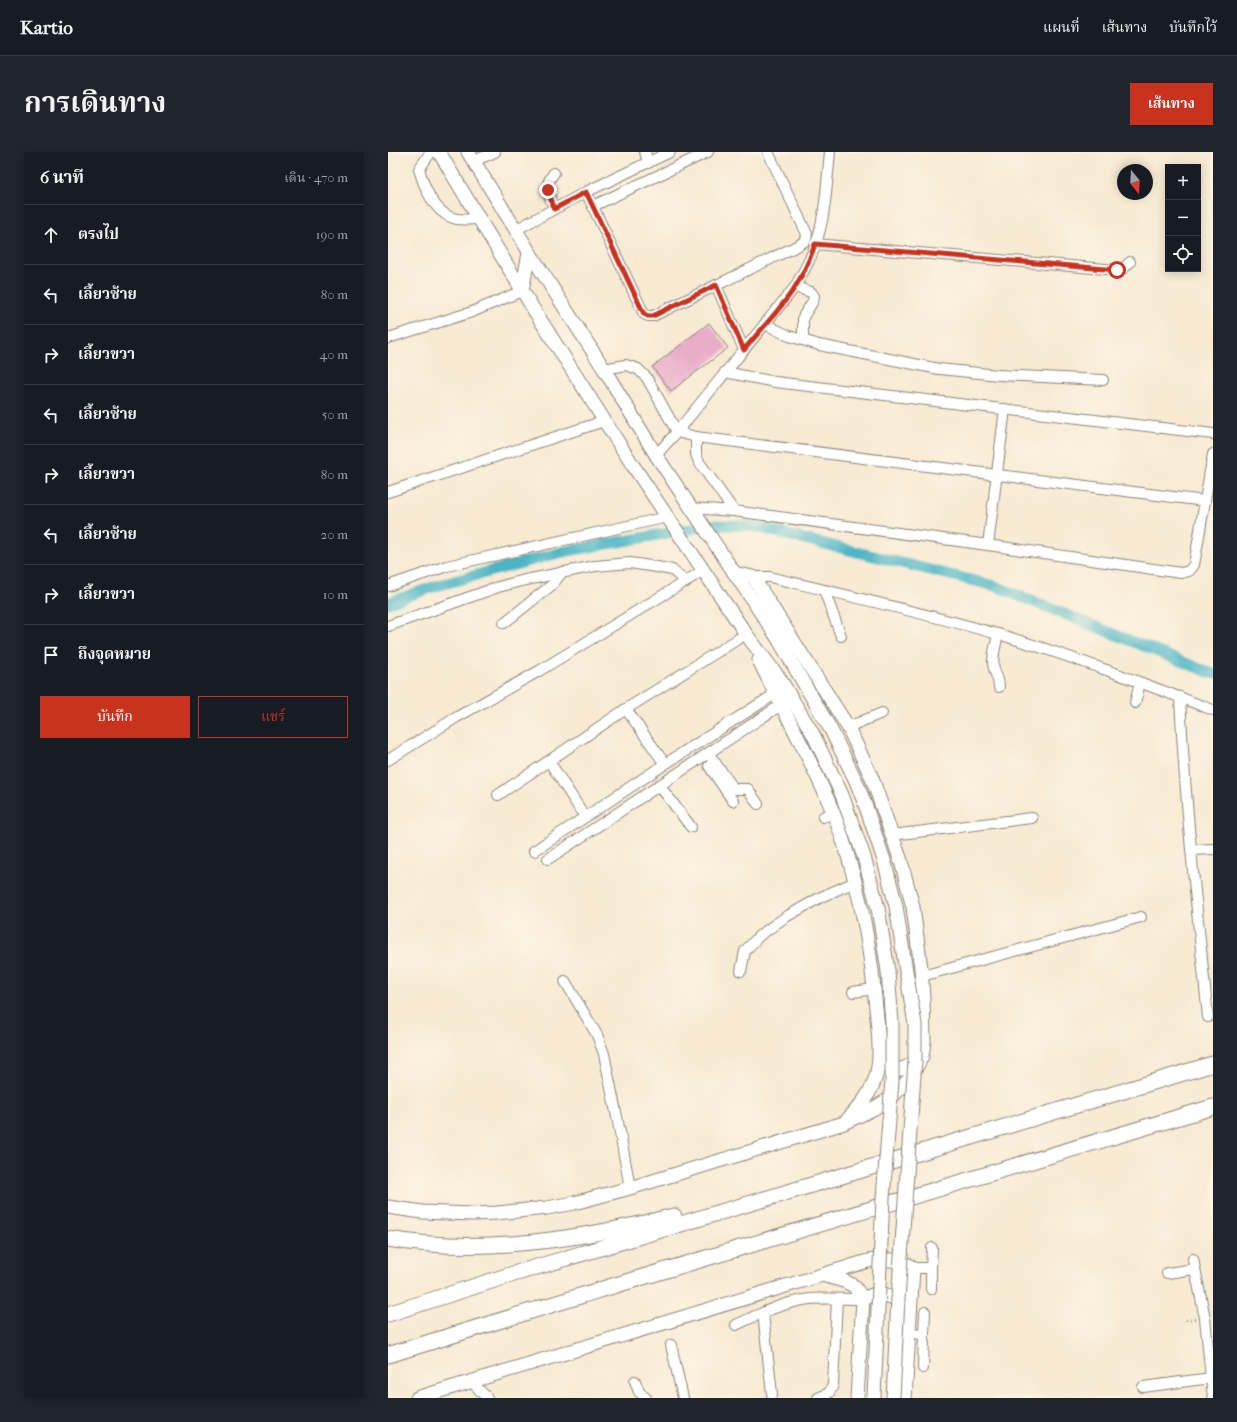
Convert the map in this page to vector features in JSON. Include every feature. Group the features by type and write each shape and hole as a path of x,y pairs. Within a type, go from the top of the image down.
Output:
{"highway":[{"path":"388,1314 510,1275 1213,1064"},
{"path":"388,1355 1213,1107"},
{"path":"388,1239 439,1245 470,1246 541,1241 645,1223 845,1175"}],"main road":[{"path":"439,152 522,291 604,421 746,634 791,696 813,734 842,795 854,825 878,908 888,971 892,1023 892,1081 883,1198 874,1398"},
{"path":"471,157 529,253 604,369 656,455 714,545 777,637 831,730 856,781 875,832 890,882 901,934 915,1024 915,1061 898,1292 893,1398"},
{"path":"522,291 529,253"},
{"path":"388,1207 447,1214 497,1213 561,1206 630,1188 844,1123 888,1100 899,1091 915,1071 924,1050 924,1021 922,976 912,907 901,861 872,778 848,727 753,577 734,573"},
{"path":"746,634 778,699 798,750 823,789 828,815 843,839 856,882 867,938 874,989 879,1060 876,1078 870,1091 857,1109 844,1123"},
{"path":"879,1060 883,1065 890,1069 902,1070 913,1063 924,1050"},
{"path":"417,1398 820,1275 868,1261 886,1258 906,1262 913,1268 905,1398"},
{"path":"820,1275 844,1280 854,1286 863,1299 857,1398"},
{"path":"863,1299 871,1295 886,1294 893,1297 910,1311"}],"street":[{"path":"431,152 419,169 432,200 444,214 457,219 479,219"},
{"path":"471,157 495,152"},
{"path":"645,152 648,163"},
{"path":"593,206 708,152"},
{"path":"586,192 644,314 653,316 799,246 806,240 807,234 768,152"},
{"path":"656,455 677,432 795,287 808,263 818,237 824,205 830,152"},
{"path":"515,230 586,192 667,153"},
{"path":"554,173 548,180 548,190 554,209"},
{"path":"815,244 1117,270 1124,268 1130,262"},
{"path":"716,285 744,350"},
{"path":"795,287 811,292 814,296 813,301 803,317 803,340"},
{"path":"388,338 472,312 522,291"},
{"path":"765,324 789,336 819,345 939,368 999,375 1103,380"},
{"path":"604,369 626,365 638,369 647,378 677,432 696,438 1205,501"},
{"path":"725,372 775,382 1213,434"},
{"path":"988,545 1005,410"},
{"path":"388,492 604,421"},
{"path":"696,438 696,454 699,462 734,511"},
{"path":"694,513 734,511 1182,573 1189,571 1194,565 1213,454"},
{"path":"388,586 447,566 670,520"},
{"path":"388,626 498,587 595,566 630,563 672,570 686,582"},
{"path":"388,760 457,717 546,667 704,570"},
{"path":"504,623 553,584 562,572"},
{"path":"753,577 770,577 902,608 998,634 1140,682 1213,710"},
{"path":"824,590 841,636"},
{"path":"498,795 626,709 746,634"},
{"path":"998,634 993,660 999,687"},
{"path":"1135,703 1140,682"},
{"path":"1180,697 1191,850 1208,1017"},
{"path":"548,859 705,754 778,699"},
{"path":"534,851 665,764 778,699"},
{"path":"626,709 665,764"},
{"path":"848,727 882,713"},
{"path":"705,754 733,801"},
{"path":"705,754 735,789 748,789 758,804"},
{"path":"549,761 585,817"},
{"path":"659,785 691,826"},
{"path":"892,835 1032,818"},
{"path":"1191,850 1213,849"},
{"path":"741,971 745,951 759,936 790,914 820,898 856,882"},
{"path":"922,976 1141,917"},
{"path":"565,981 597,1035 604,1054 630,1188"},
{"path":"853,992 874,989"},
{"path":"931,1289 932,1248"},
{"path":"1167,1273 1194,1264 1205,1318 1213,1398"},
{"path":"913,1268 931,1268"},
{"path":"736,1325 790,1303 810,1299 863,1299"},
{"path":"818,1398 829,1393 833,1385 837,1299"},
{"path":"923,1368 925,1312"},
{"path":"763,1313 772,1394"},
{"path":"909,1333 924,1334"},
{"path":"671,1345 683,1398"},
{"path":"1143,1387 1211,1378"},
{"path":"471,1381 487,1398"},
{"path":"635,1381 639,1392 646,1398"}],"building":[{"path":"709,323 728,348 671,391 652,367"}],"waterway":[{"path":"388,603 436,586 562,552 713,525 752,526 995,586 1213,674"}],"route":[{"path":"548,190 554,209 586,192 644,314 653,316 716,285 744,350 778,310 795,287 808,263 815,244 1117,270"}]}
